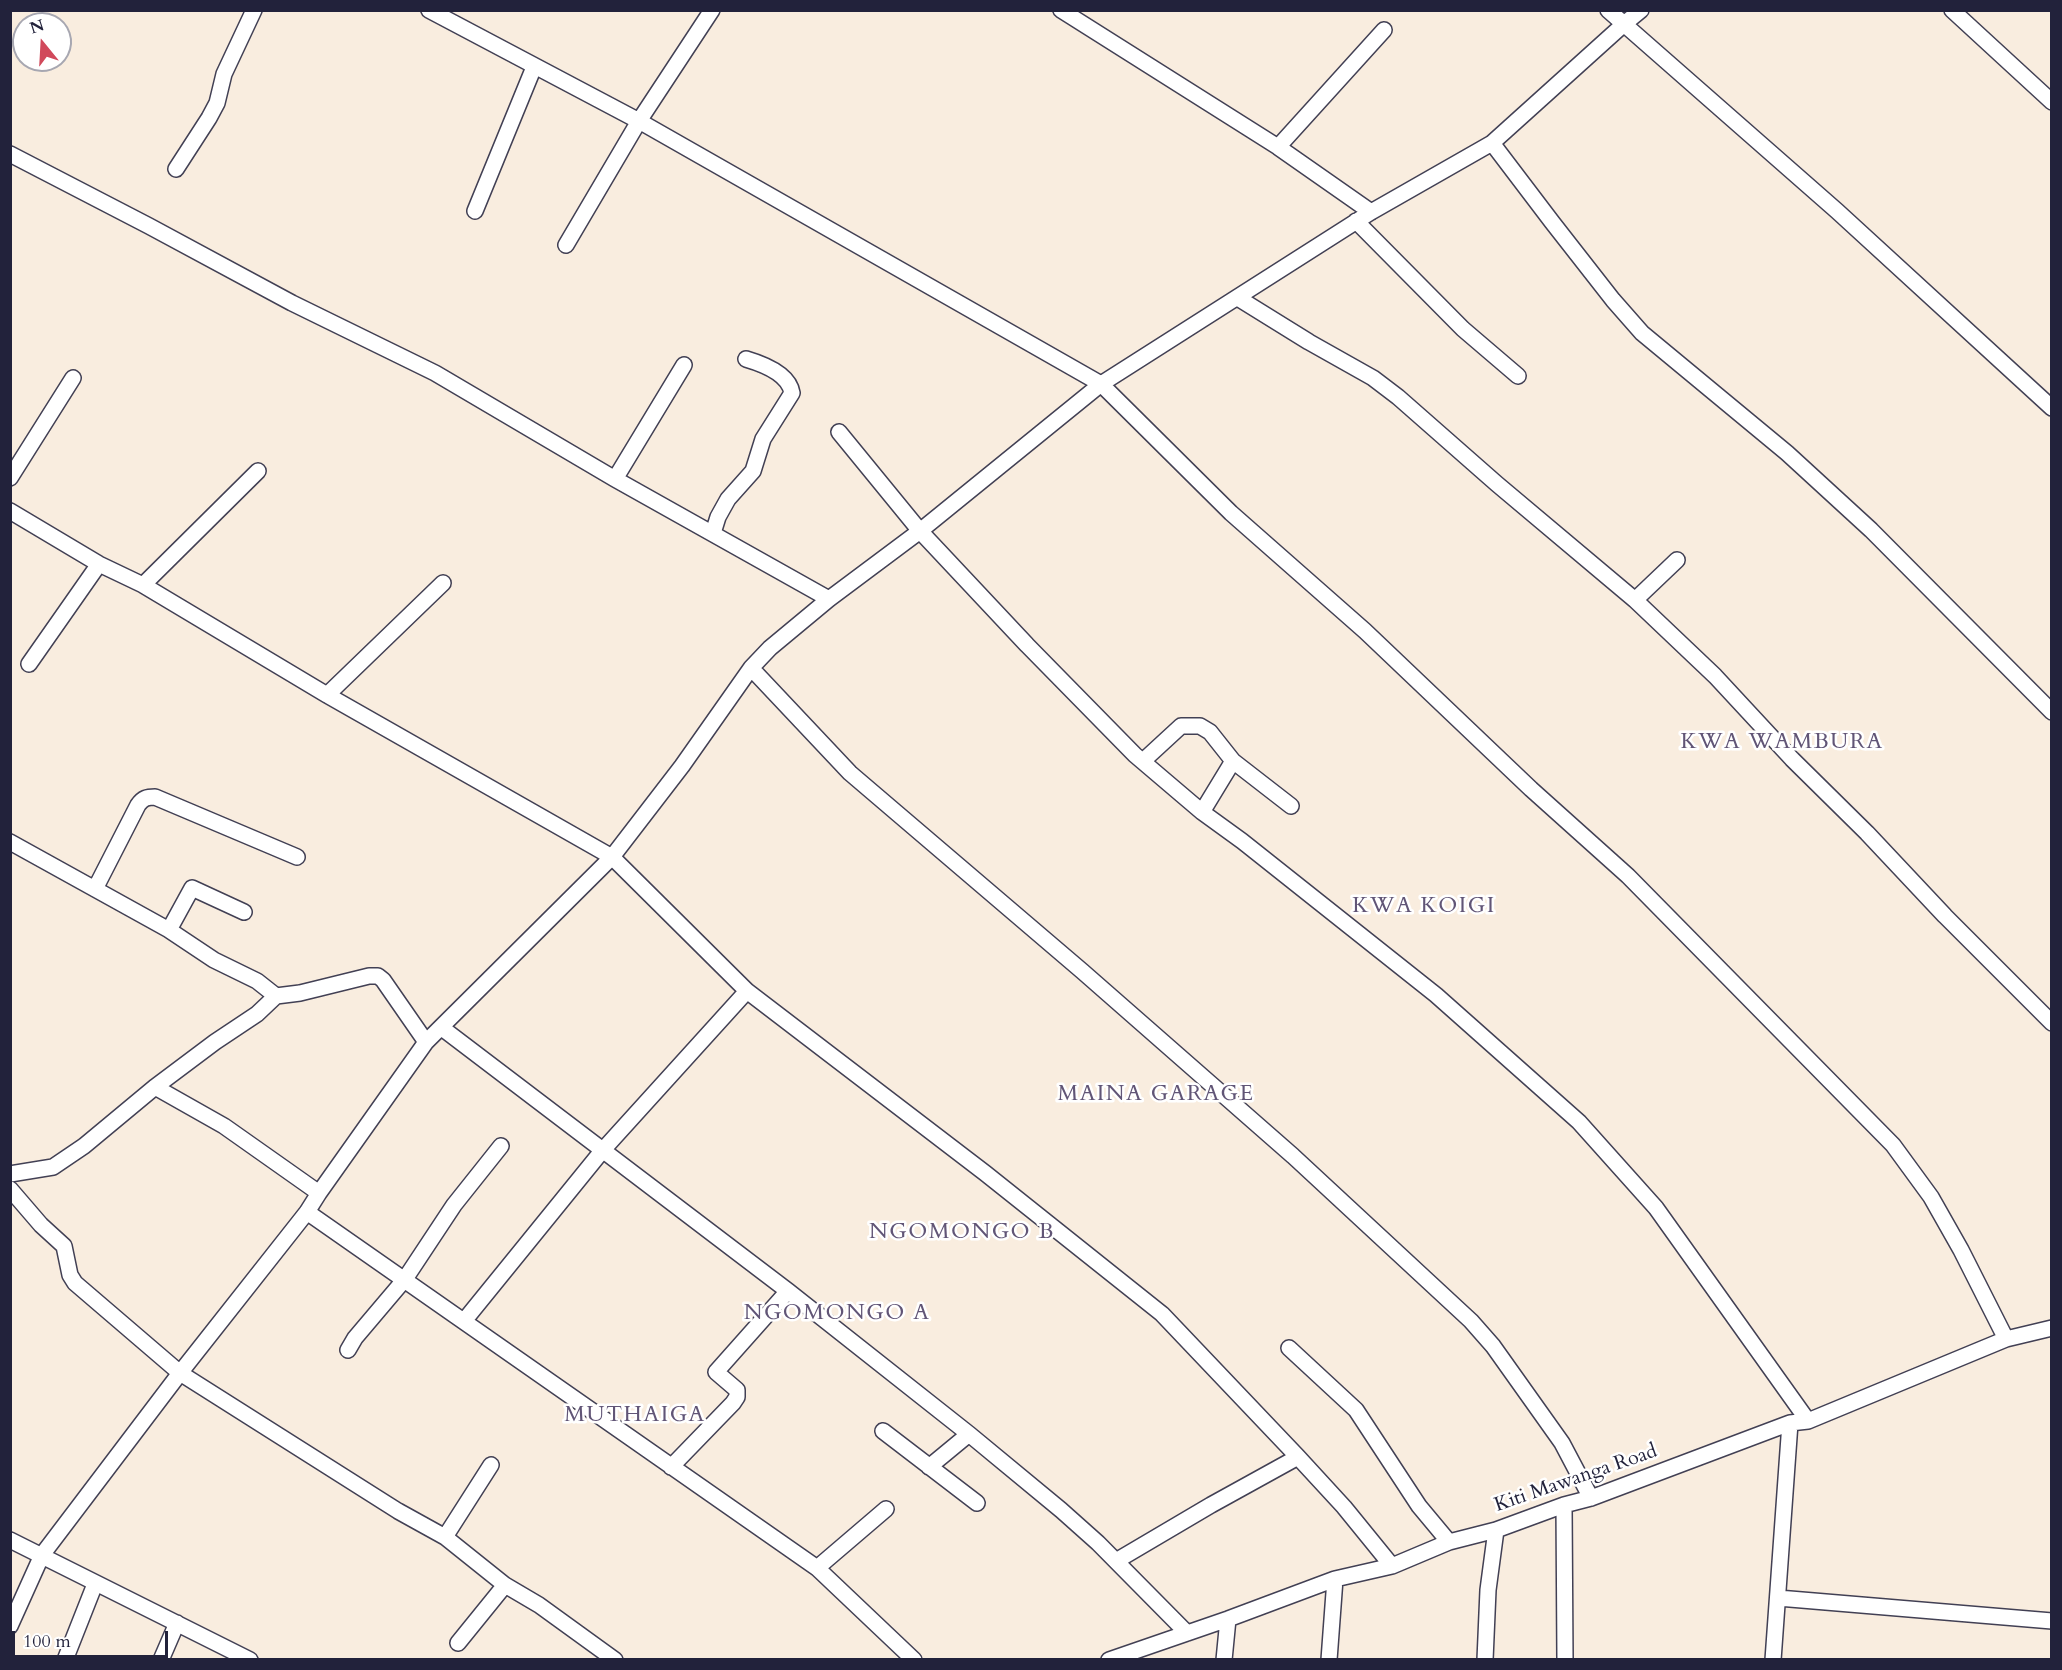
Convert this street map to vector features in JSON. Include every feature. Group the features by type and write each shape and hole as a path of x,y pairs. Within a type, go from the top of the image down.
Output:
{"street":[{"path":"176,169 210,118 227,68 254,10"},
{"path":"429,10 639,121 1101,384 1231,513 1365,630 1531,789 1628,876 1893,1145 1936,1206 2006,1339"},
{"path":"566,245 639,121 712,10"},
{"path":"1608,10 1837,211 2052,408"},
{"path":"10,1626 42,1555 180,1373 307,1212 426,1042 612,857 682,766 751,668 770,648 829,599 920,531 1101,384 1356,221 1492,143 1641,10"},
{"path":"1952,10 2052,102"},
{"path":"1063,11 1278,147 1371,212"},
{"path":"1278,147 1384,30"},
{"path":"475,211 534,67"},
{"path":"1492,143 1593,274 1642,333 1787,453 1871,530 2052,712"},
{"path":"10,154 292,303 435,373 615,479 829,599"},
{"path":"1356,221 1463,329 1518,376"},
{"path":"1238,298 1372,378 1398,397 1635,600 1715,676 1792,759 2052,1023"},
{"path":"713,533 718,517 728,500 753,471 763,439 792,393 790,386 781,375 747,359"},
{"path":"615,479 684,365"},
{"path":"10,478 73,378"},
{"path":"839,432 920,531 1027,645 1143,761 1202,812 1436,995 1579,1122 1656,1208 1808,1421"},
{"path":"143,585 258,471"},
{"path":"10,510 99,564 143,585 327,694 612,857 747,992 975,1166 1162,1314 1298,1456 1344,1507 1392,1566"},
{"path":"1635,600 1677,560"},
{"path":"29,664 99,564"},
{"path":"327,694 443,583"},
{"path":"751,668 850,773 1082,971 1293,1156 1471,1321 1493,1346 1562,1443 1591,1498"},
{"path":"1143,761 1181,726 1200,726 1210,732 1233,761 1291,806"},
{"path":"1202,812 1233,761"},
{"path":"95,889 138,805 148,797 155,797 297,857"},
{"path":"10,842 169,930 214,960 257,981 276,996"},
{"path":"169,930 192,888 244,912"},
{"path":"10,1174 53,1167 84,1146 155,1087 215,1042 257,1014 276,996 378,976 384,980 426,1042"},
{"path":"464,1321 602,1151 747,992"},
{"path":"442,1028 788,1291 969,1434 1061,1510 1116,1561 1186,1633"},
{"path":"155,1087 224,1126 319,1193"},
{"path":"348,1350 355,1338 405,1279 454,1205 501,1146"},
{"path":"10,1188 41,1225 64,1246 70,1275 75,1283 180,1373 398,1511 445,1538 505,1585 539,1605 615,1659"},
{"path":"307,1212 817,1568 914,1659"},
{"path":"671,1467 737,1397 737,1390 716,1372 788,1291"},
{"name":"Kiti Mawanga Road","path":"1109,1659 1228,1619 1335,1579 1392,1566 1449,1542 1496,1530 1564,1505 1591,1498 1790,1423 1808,1421 2006,1339 2052,1328"},
{"path":"1289,1348 1356,1410 1419,1506 1449,1542"},
{"path":"1773,1659 1790,1423"},
{"path":"883,1431 977,1503"},
{"path":"929,1467 969,1434"},
{"path":"1116,1561 1298,1456"},
{"path":"445,1538 491,1465"},
{"path":"1564,1505 1565,1659"},
{"path":"817,1568 886,1509"},
{"path":"1485,1659 1488,1590 1496,1530"},
{"path":"10,1540 250,1659"},
{"path":"1329,1659 1335,1579"},
{"path":"65,1659 95,1584"},
{"path":"458,1643 505,1585"},
{"path":"1778,1598 2052,1621"},
{"path":"1224,1659 1228,1619"},
{"path":"161,1659 177,1623"}],"district":[{"name":"KWA WAMBURA","path":"1782,743"},
{"name":"KWA KOIGI","path":"1424,907"},
{"name":"MAINA GARAGE","path":"1156,1095"},
{"name":"NGOMONGO B","path":"962,1233"},
{"name":"NGOMONGO A","path":"837,1314"},
{"name":"MUTHAIGA","path":"635,1416"}]}
